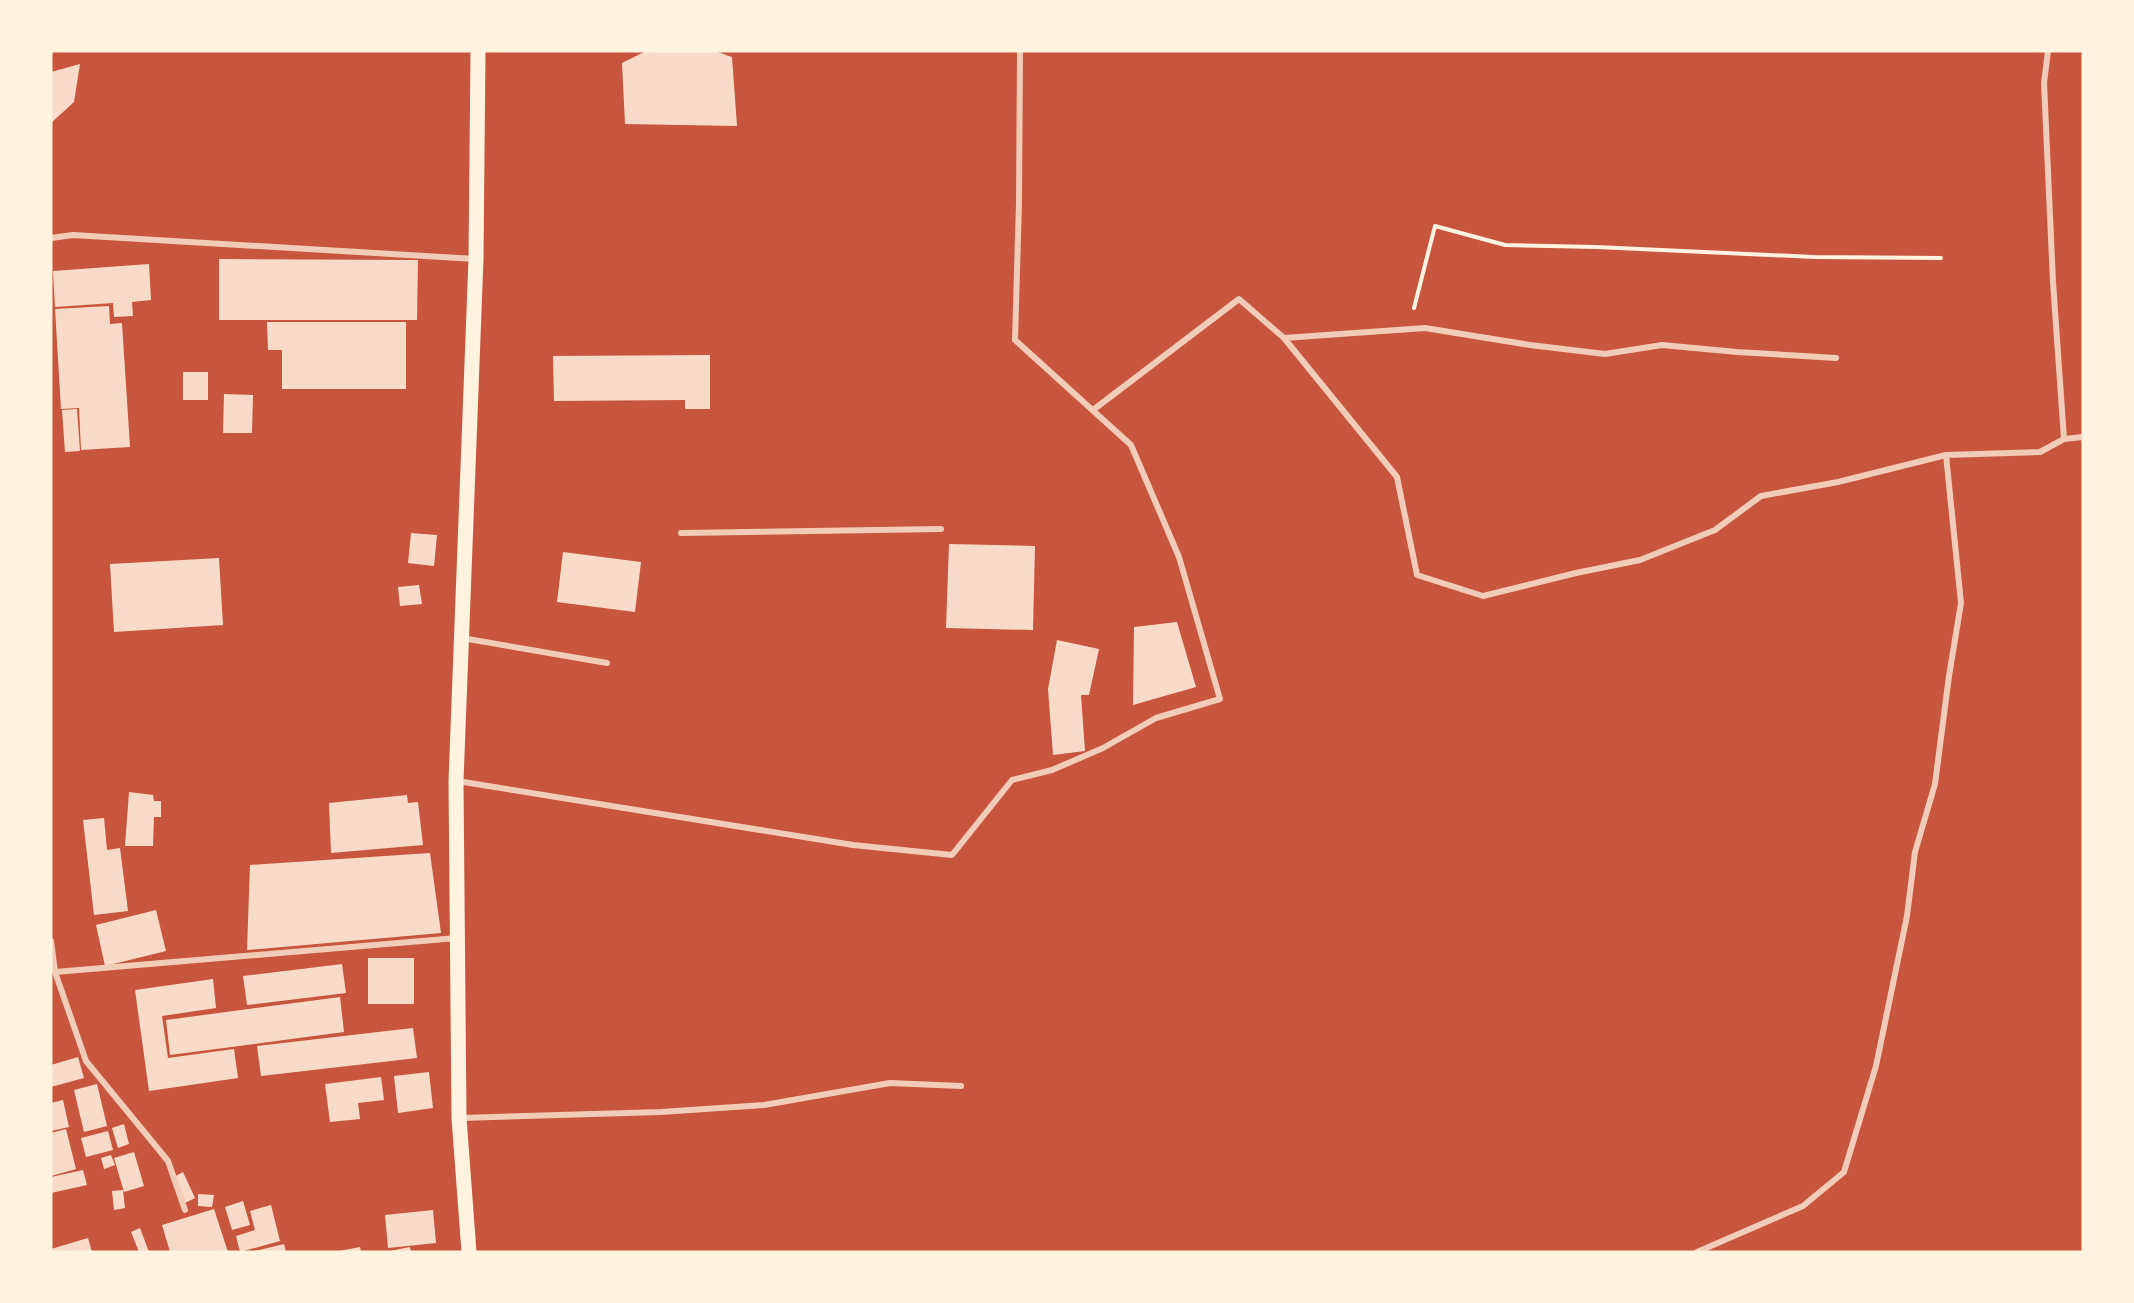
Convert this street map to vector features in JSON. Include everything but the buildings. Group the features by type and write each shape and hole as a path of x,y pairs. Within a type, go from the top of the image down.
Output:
{"main road":[{"path":"469,1252 459,1118 456,781 476,259 478,51"}],"street":[{"path":"456,781 853,845 952,855 1012,780 1052,770 1103,748 1156,718 1220,699 1179,557 1131,445 1015,340 1020,203 1020,51"},
{"path":"2048,51 2044,95 2053,282 2064,439"},
{"path":"51,238 73,235 476,259"},
{"path":"1093,410 1239,299 1284,338 1397,477 1417,575 1483,596 1640,560 1715,530 1761,496 1838,482 1946,455 2040,452 2064,439 2083,437"},
{"path":"1284,338 1425,328 1530,345 1605,354 1662,345 1836,358"},
{"path":"1697,1252 1803,1206 1844,1172 1876,1066 1907,916 1915,852 1935,784 1961,603 1946,455"},
{"path":"681,534 940,529"},
{"path":"462,638 608,663"},
{"path":"55,972 458,938"},
{"path":"51,941 55,972 86,1061 168,1161 185,1210"},
{"path":"459,1118 661,1112 764,1105 890,1083 961,1086"}],"path":[{"path":"1408,329 1435,226 1505,245 1941,258"}]}
